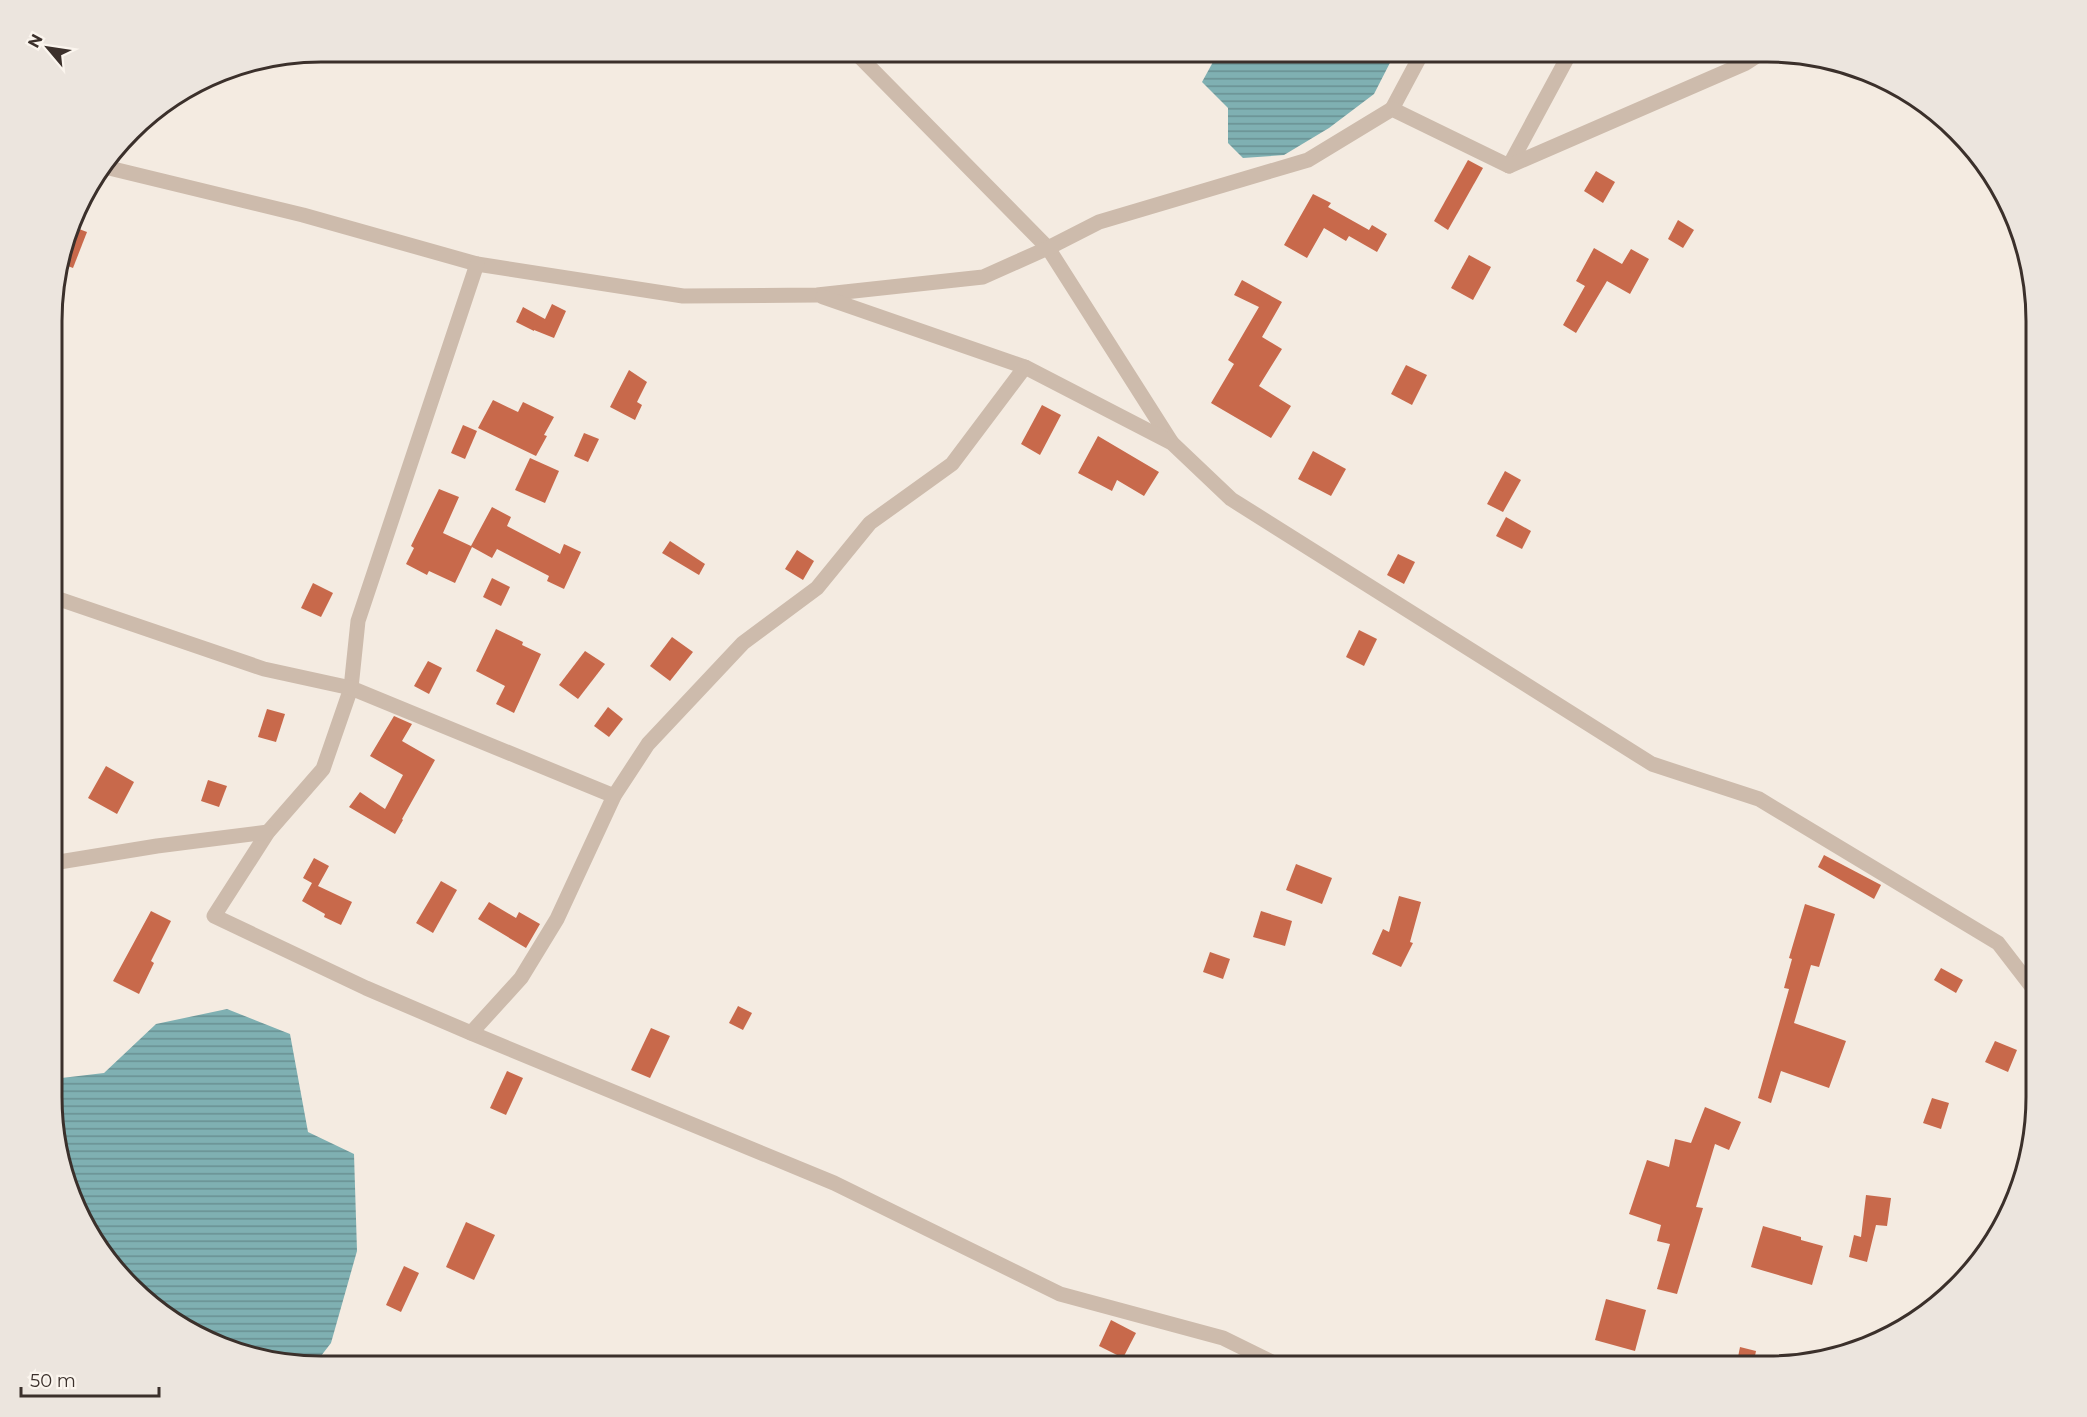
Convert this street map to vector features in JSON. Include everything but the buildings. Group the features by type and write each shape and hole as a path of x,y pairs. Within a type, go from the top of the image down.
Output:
{"street":[{"path":"864,61 1048,248 1172,443 1231,499 1652,764 1759,799 1998,943 2026,978"},
{"path":"111,168 303,215 477,264 683,296 817,295 983,277 1099,222 1308,160 1392,109 1418,61"},
{"path":"1509,166 1566,61"},
{"path":"1392,109 1509,166 1749,61"},
{"path":"477,264 358,621 351,688 323,769 268,832 214,916 366,988 834,1183 1060,1294 1223,1338 1260,1356"},
{"path":"817,295 1025,367 1172,443"},
{"path":"471,1033 521,978 545,939 557,919 614,796 648,744 743,643 817,588 870,523 952,464 1025,367"},
{"path":"62,600 264,669 351,688 614,796"},
{"path":"62,862 157,846 268,832"}],"water":[{"path":"1214,61 1391,61 1374,94 1329,128 1284,155 1243,158 1228,143 1228,108 1202,82"},
{"path":"227,1009 290,1034 308,1132 354,1154 357,1251 331,1343 321,1356 253,1347 221,1336 191,1321 137,1280 105,1240 88,1211 75,1180 66,1147 62,1114 62,1078 104,1073 156,1024"}]}
